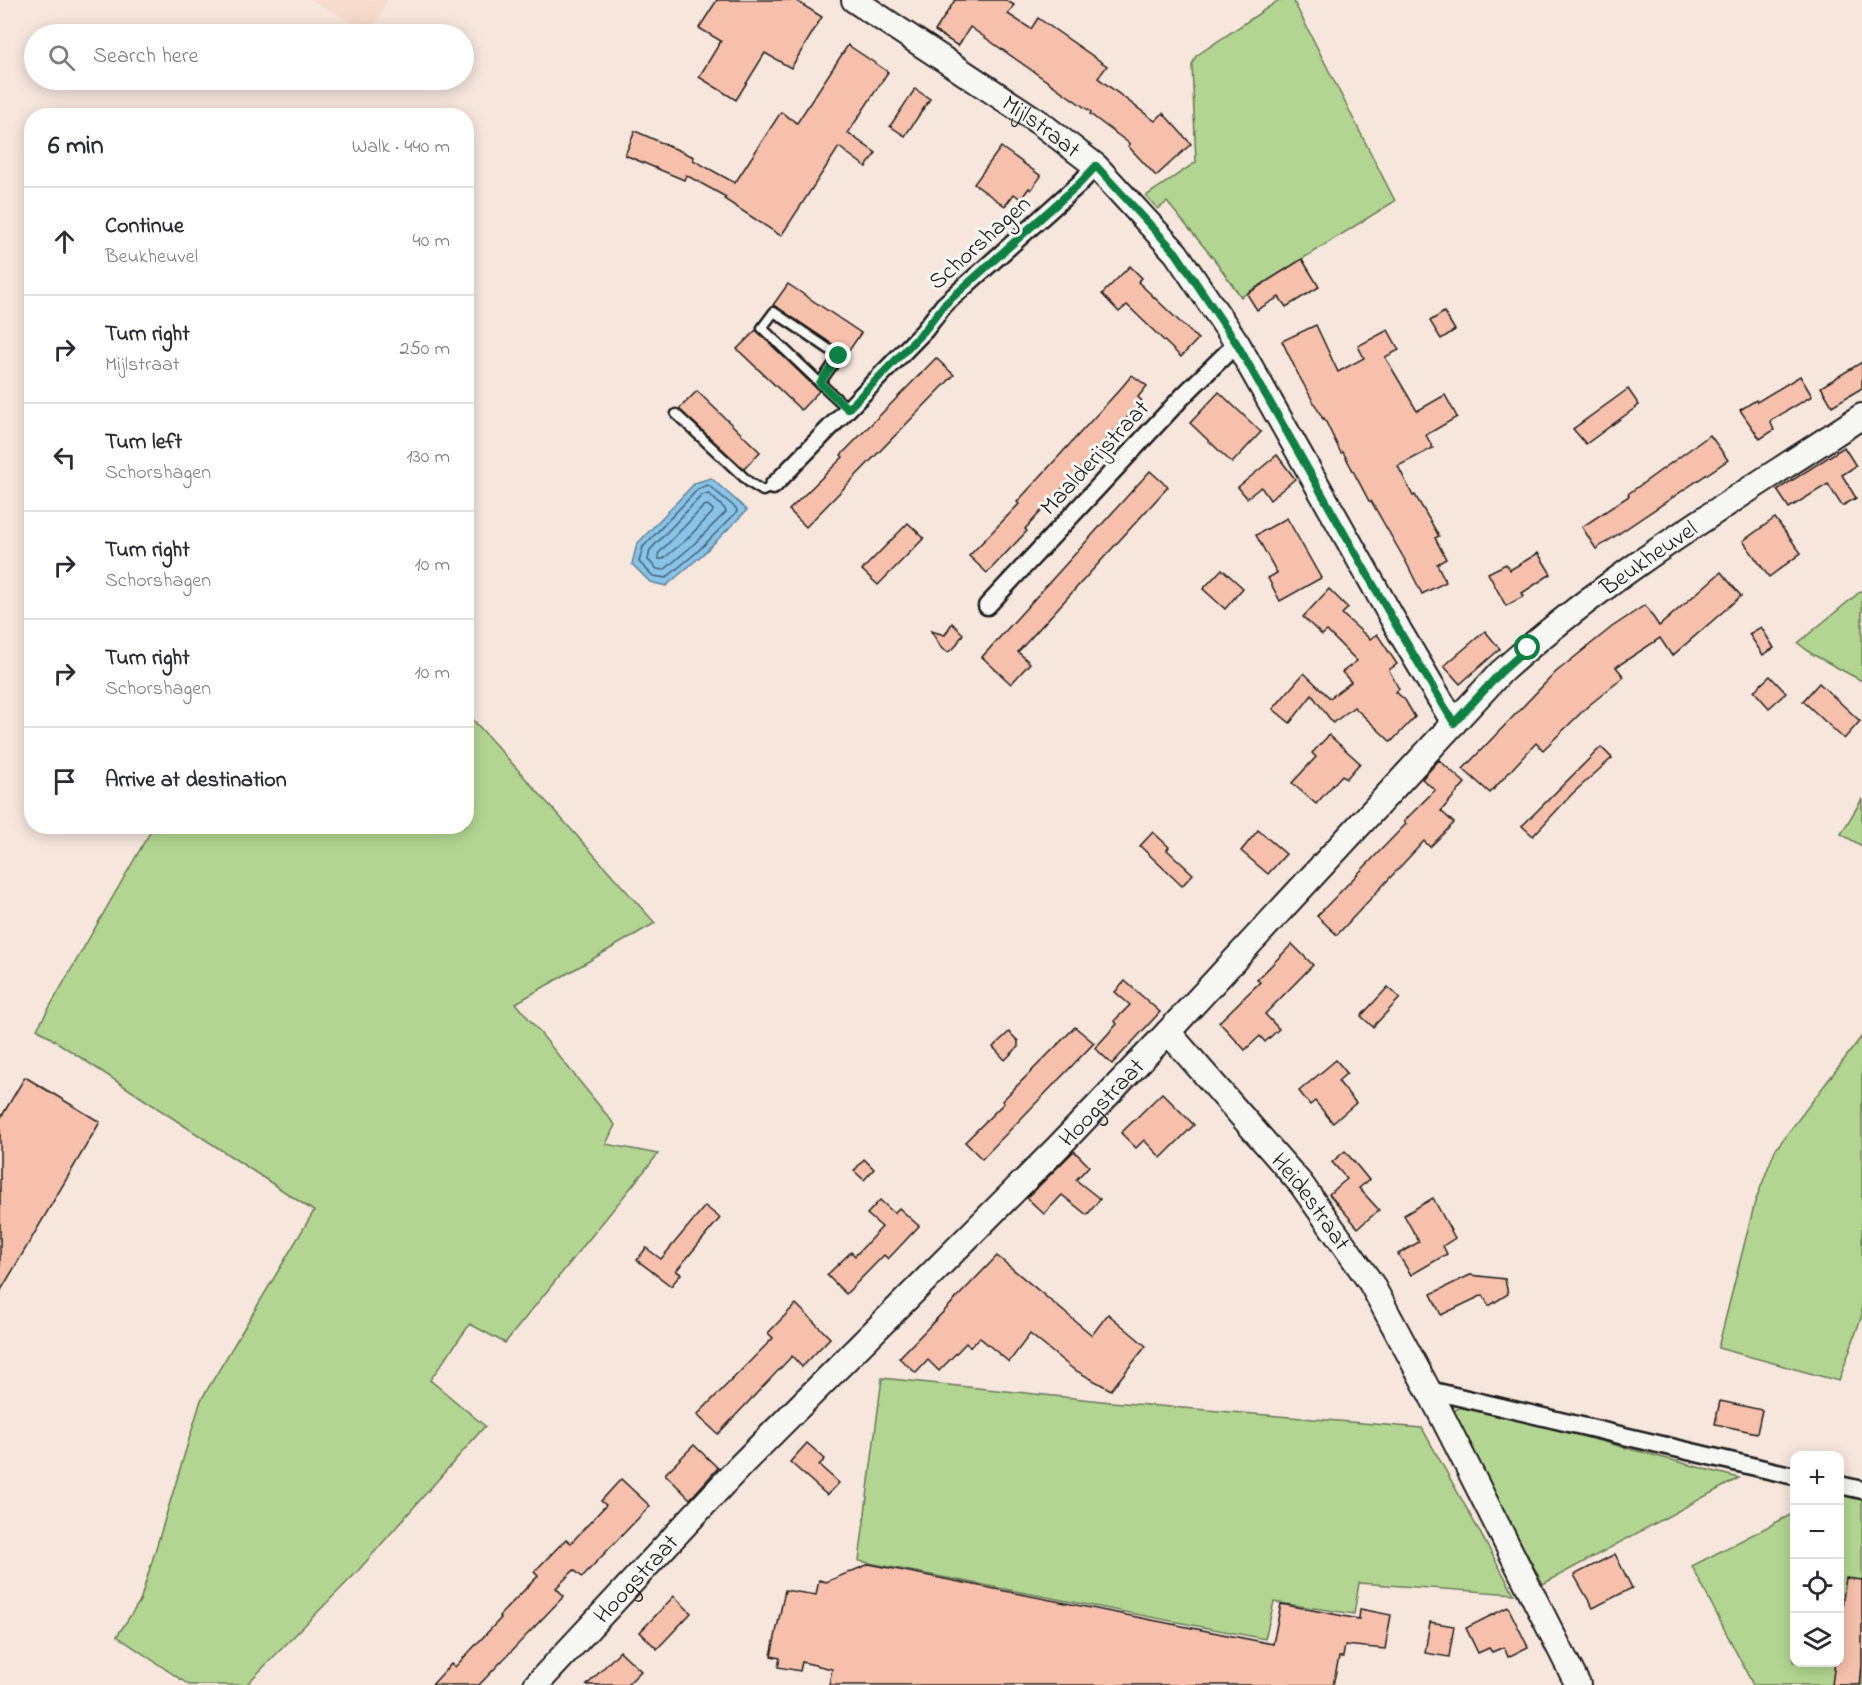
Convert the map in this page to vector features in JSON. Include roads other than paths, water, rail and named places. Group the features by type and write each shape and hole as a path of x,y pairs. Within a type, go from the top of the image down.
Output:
{"street":[{"name":"Mijlstraat","path":"854,0 1040,123 1096,166 1176,253 1237,344 1454,723"},
{"name":"Schorshagen","path":"773,486 924,331 944,305 1079,184 1096,166"},
{"name":"Maalderijstraat","path":"987,606 1184,395 1237,344"},
{"name":"Beukheuvel","path":"1454,723 1501,672 1574,610 1862,416"},
{"name":"Hoogstraat","path":"536,1685 731,1468 1058,1147 1168,1032 1454,723"},
{"name":"Heidestraat","path":"1168,1032 1301,1184 1371,1283 1578,1685"},
{"path":"1428,1390 1790,1475"},
{"path":"1844,1486 1862,1490"}],"lane":[{"path":"820,383 839,356 774,312 762,328 820,383 848,409"},
{"name":"Schorshagen","path":"676,414 750,483 763,490 773,486"}],"water":[{"path":"711,478 747,510 701,556 666,586 650,582 632,564 637,544 695,483"}]}
